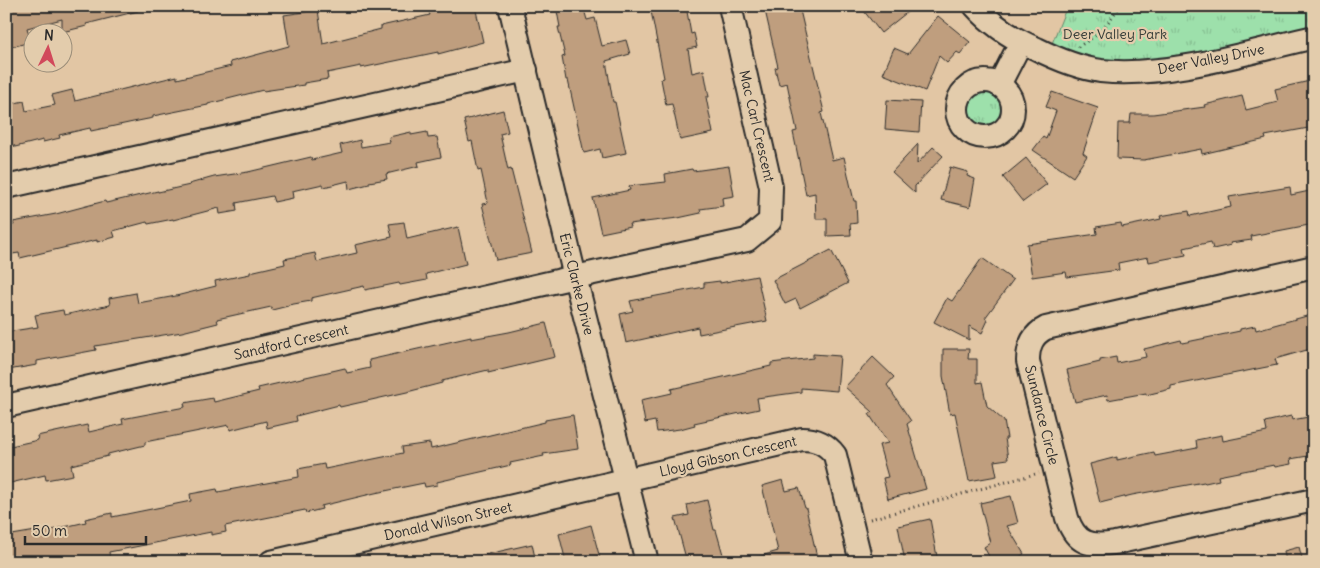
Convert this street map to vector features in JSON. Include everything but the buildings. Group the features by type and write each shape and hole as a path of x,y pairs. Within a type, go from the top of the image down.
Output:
{"street":[{"name":"Eric Clarke Drive","path":"510,6 575,277 647,562"},
{"name":"Mac Carl Crescent","path":"575,277 746,240 770,221 771,186 730,6"},
{"name":"Deer Valley Drive","path":"975,6 998,28 1021,42 1058,60 1100,70 1140,72 1185,66 1314,37"},
{"path":"999,85 1021,42"},
{"path":"6,187 526,70"},
{"name":"Sundance Circle","path":"1314,267 1054,326 1039,332 1032,340 1028,350 1028,361 1070,527 1085,542 1093,545 1115,543 1314,500"},
{"name":"Sandford Crescent","path":"6,406 575,277"},
{"name":"Lloyd Gibson Crescent","path":"626,480 791,440 811,439 822,442 830,448 838,461 861,562"},
{"name":"Donald Wilson Street","path":"271,562 626,480"}],"path":[{"path":"1058,60 1101,32 1120,6"},
{"path":"870,519 1055,468"}],"green space":[{"name":"Deer Valley Park","path":"1067,6 1314,6 1314,27 1197,54 1150,61 1116,62 1088,57 1051,46"},
{"path":"989,90 996,93 1002,99 1005,110 1004,118 996,127 989,130 981,130 974,127 966,118 965,106 968,99 977,91"}]}
